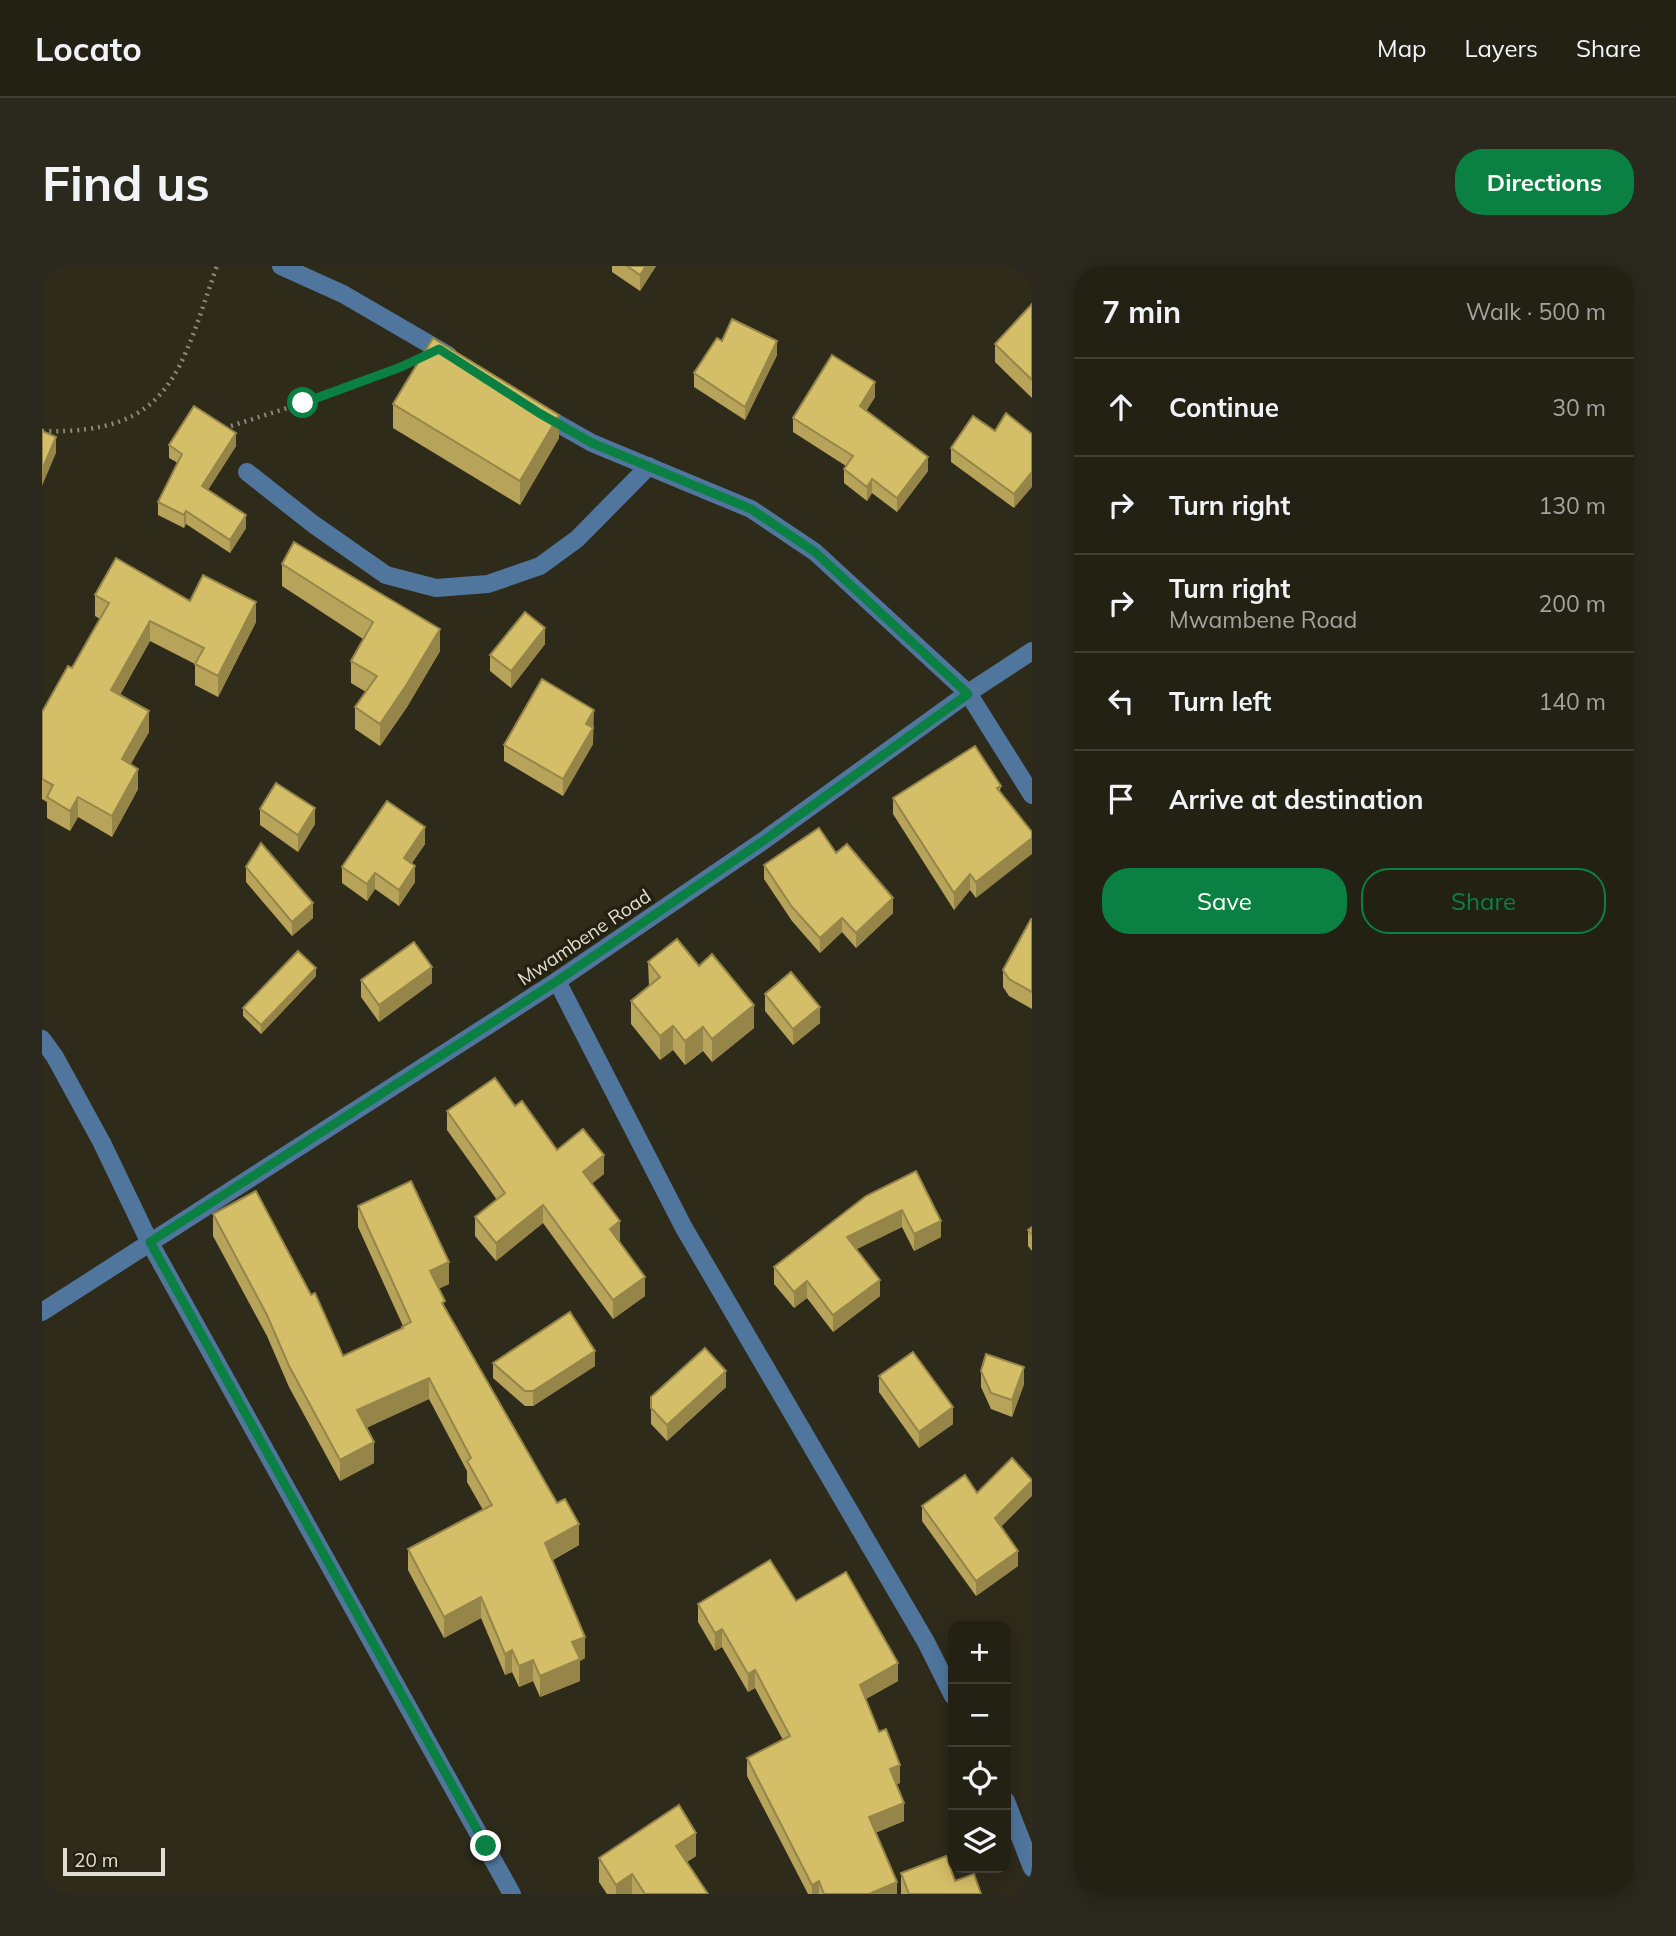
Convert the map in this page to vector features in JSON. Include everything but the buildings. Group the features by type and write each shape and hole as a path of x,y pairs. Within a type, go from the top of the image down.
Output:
{"street":[{"path":"281,266 343,294 461,363"},
{"path":"528,406 592,443 751,509 815,552 968,694 1032,795"},
{"path":"247,472 313,524 386,575 436,588 488,584 540,566 577,539 649,466"},
{"name":"Mwambene Road","path":"42,1312 557,981 763,841 1032,651"},
{"path":"557,981 684,1228 926,1642 948,1686"},
{"path":"42,1039 55,1057 102,1143 150,1242 512,1894"},
{"path":"1009,1810 1032,1868"}],"path":[{"path":"42,431 69,432 104,427 128,419 164,393 187,350 217,266"},
{"path":"231,426 401,367 439,349"}],"route":[{"path":"303,403 401,367 439,349 539,413 592,443 751,509 815,552 968,694 763,841 557,981 150,1242 486,1846"}]}
